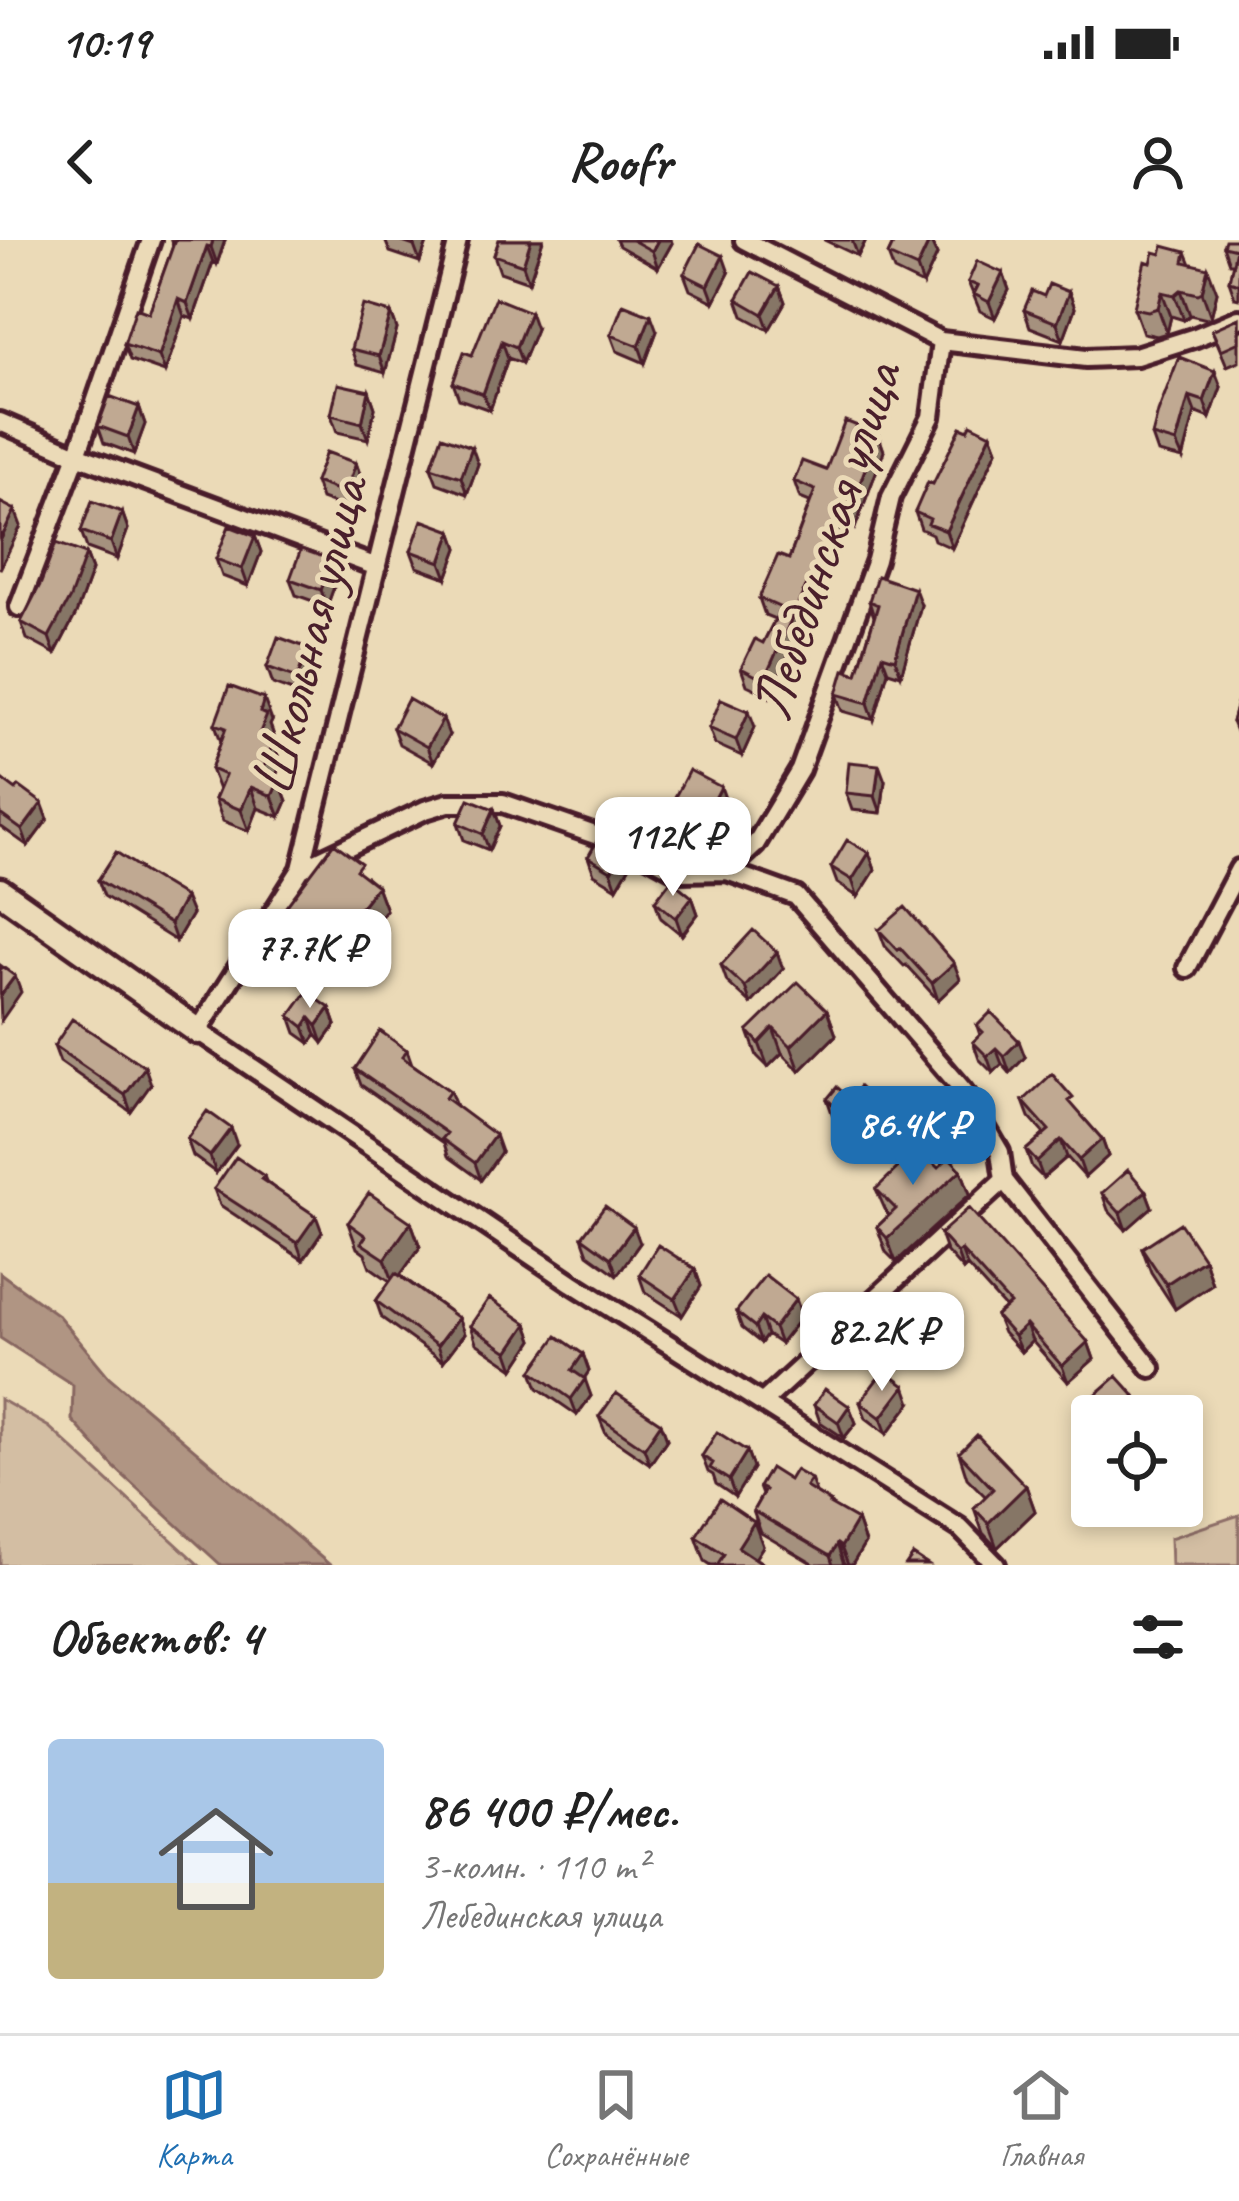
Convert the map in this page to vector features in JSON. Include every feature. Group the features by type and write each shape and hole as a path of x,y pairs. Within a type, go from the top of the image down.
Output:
{"street":[{"path":"19,607 151,240"},
{"name":"Школьная улица","path":"199,1031 301,869 458,240"},
{"path":"744,240 940,340 1086,358 1136,356 1239,319"},
{"name":"Лебединская улица","path":"727,871 755,844 800,770 876,560 891,497 931,417 940,340"},
{"path":"0,422 377,567"},
{"path":"301,869 424,810 448,803 503,803 641,851 679,872 727,871 796,896 964,1090 1000,1152 1004,1180 1151,1368"},
{"path":"1187,968 1239,869"},
{"path":"0,891 572,1283 960,1528 996,1565"},
{"path":"762,1403 1004,1180"}],"shaded area":[{"path":"0,1273 58,1315 109,1377 330,1565 221,1565 114,1467 72,1420 73,1385 0,1338"},
{"path":"0,1399 49,1427 199,1565 0,1565"},
{"path":"1239,1515 1239,1565 1171,1565 1170,1538"}],"building":[{"path":"175,240 213,240 187,303 178,299 159,356 124,344 136,308 149,313"},
{"path":"499,240 531,240 523,265 494,255"},
{"path":"632,240 658,240 652,251"},
{"path":"895,240 930,240 917,268 888,255"},
{"path":"1225,240 1239,240 1239,284 1229,281 1236,249 1223,246"},
{"path":"699,244 723,256 708,286 684,274"},
{"path":"1163,246 1186,252 1184,262 1208,268 1202,292 1162,292 1158,308 1134,308 1145,261 1151,263 1154,252 1161,254"},
{"path":"977,261 1003,273 989,302 974,294 978,286 968,282"},
{"path":"752,272 779,286 763,314 737,299"},
{"path":"1049,284 1069,292 1057,323 1024,310 1032,291 1044,296"},
{"path":"495,298 530,312 516,347 502,341 483,394 453,383 464,352 472,355"},
{"path":"623,304 651,315 639,346 611,335"},
{"path":"363,305 391,313 379,356 351,349"},
{"path":"1239,318 1239,342 1221,350 1212,330"},
{"path":"1179,357 1215,371 1204,401 1189,396 1176,443 1152,436"},
{"path":"338,384 369,391 362,423 331,415"},
{"path":"109,396 139,407 128,437 98,426"},
{"path":"845,421 878,434 849,512 840,508 811,585 807,584 764,680 741,668 755,639 763,643 781,608 759,598 778,555 789,559 815,490 794,481 802,461 826,470"},
{"path":"971,424 991,434 946,531 915,512 961,427 968,430"},
{"path":"442,436 472,447 461,477 431,467"},
{"path":"326,452 356,463 345,493 315,482"},
{"path":"92,501 122,512 111,542 81,531"},
{"path":"0,502 15,510 0,541"},
{"path":"422,520 452,531 441,562 411,551"},
{"path":"229,526 255,536 242,569 216,559"},
{"path":"56,543 86,554 49,637 21,622"},
{"path":"301,549 332,560 321,590 290,579"},
{"path":"877,576 915,589 895,659 882,655 868,703 837,694 844,670 857,674 878,605 869,601"},
{"path":"278,637 308,648 297,678 267,667"},
{"path":"229,686 264,699 260,712 267,715 258,737 273,742 262,773 279,780 272,796 251,787 241,810 215,799 225,775 211,769 226,728 215,724"},
{"path":"1239,696 1239,724 1232,722"},
{"path":"408,699 443,719 427,747 393,728"},
{"path":"721,699 749,711 736,740 709,728"},
{"path":"849,762 879,765 875,796 846,793"},
{"path":"689,770 721,787 699,829 667,812"},
{"path":"0,778 42,803 22,830 0,814"},
{"path":"469,799 494,809 483,834 458,823"},
{"path":"600,836 625,848 611,871 588,857"},
{"path":"847,840 869,853 852,880 831,867"},
{"path":"334,843 361,863 356,870 377,886 329,947 282,912"},
{"path":"116,852 185,897 170,924 98,880"},
{"path":"671,880 692,897 676,918 655,901"},
{"path":"905,907 954,963 932,983 879,930"},
{"path":"753,930 777,952 745,987 721,965"},
{"path":"0,965 15,976 0,996"},
{"path":"798,982 827,1010 791,1046 773,1028 759,1043 748,1031"},
{"path":"307,992 330,1008 317,1026 310,1018 304,1027 290,1016"},
{"path":"991,1012 1019,1041 1004,1056 996,1048 987,1056 973,1042 983,1032 977,1026"},
{"path":"72,1019 145,1067 125,1095 54,1046"},
{"path":"380,1031 407,1050 402,1057 450,1091 445,1098 495,1135 475,1163 442,1139 447,1133 355,1069"},
{"path":"1052,1074 1102,1139 1079,1160 1061,1140 1037,1162 1026,1150 1049,1130 1023,1101"},
{"path":"837,1087 849,1098 859,1087 888,1114 868,1137 827,1099"},
{"path":"207,1111 231,1128 210,1156 187,1139"},
{"path":"918,1148 938,1168 949,1157 961,1170 887,1238 877,1227 896,1209 876,1189"},
{"path":"236,1157 316,1216 297,1243 214,1189"},
{"path":"1128,1170 1146,1191 1120,1213 1102,1193"},
{"path":"369,1193 411,1222 385,1259 361,1243 366,1236 348,1223"},
{"path":"605,1206 634,1227 611,1258 582,1237"},
{"path":"969,1208 1088,1342 1062,1366 1026,1325 1014,1336 996,1316 1010,1304 940,1234"},
{"path":"1180,1223 1204,1259 1166,1284 1142,1248"},
{"path":"658,1245 695,1269 675,1299 639,1275"},
{"path":"396,1273 458,1318 437,1346 376,1301"},
{"path":"765,1275 796,1299 774,1328 761,1318 755,1327 736,1312"},
{"path":"489,1298 527,1324 508,1352 470,1326"},
{"path":"557,1336 583,1354 572,1370 585,1379 571,1399 532,1371"},
{"path":"884,1370 905,1386 881,1418 860,1402"},
{"path":"1117,1376 1134,1395 1095,1395"},
{"path":"825,1389 849,1406 838,1422 814,1405"},
{"path":"616,1393 661,1423 644,1448 599,1417"},
{"path":"717,1432 747,1451 729,1480 710,1468 713,1463 702,1456"},
{"path":"977,1435 1026,1486 988,1523 974,1508 993,1489 959,1453"},
{"path":"770,1468 789,1480 795,1470 811,1479 806,1487 857,1520 830,1556 753,1511"},
{"path":"720,1499 754,1522 738,1547 765,1565 717,1565 724,1554 696,1536"},
{"path":"913,1555 928,1565 906,1565"}]}
